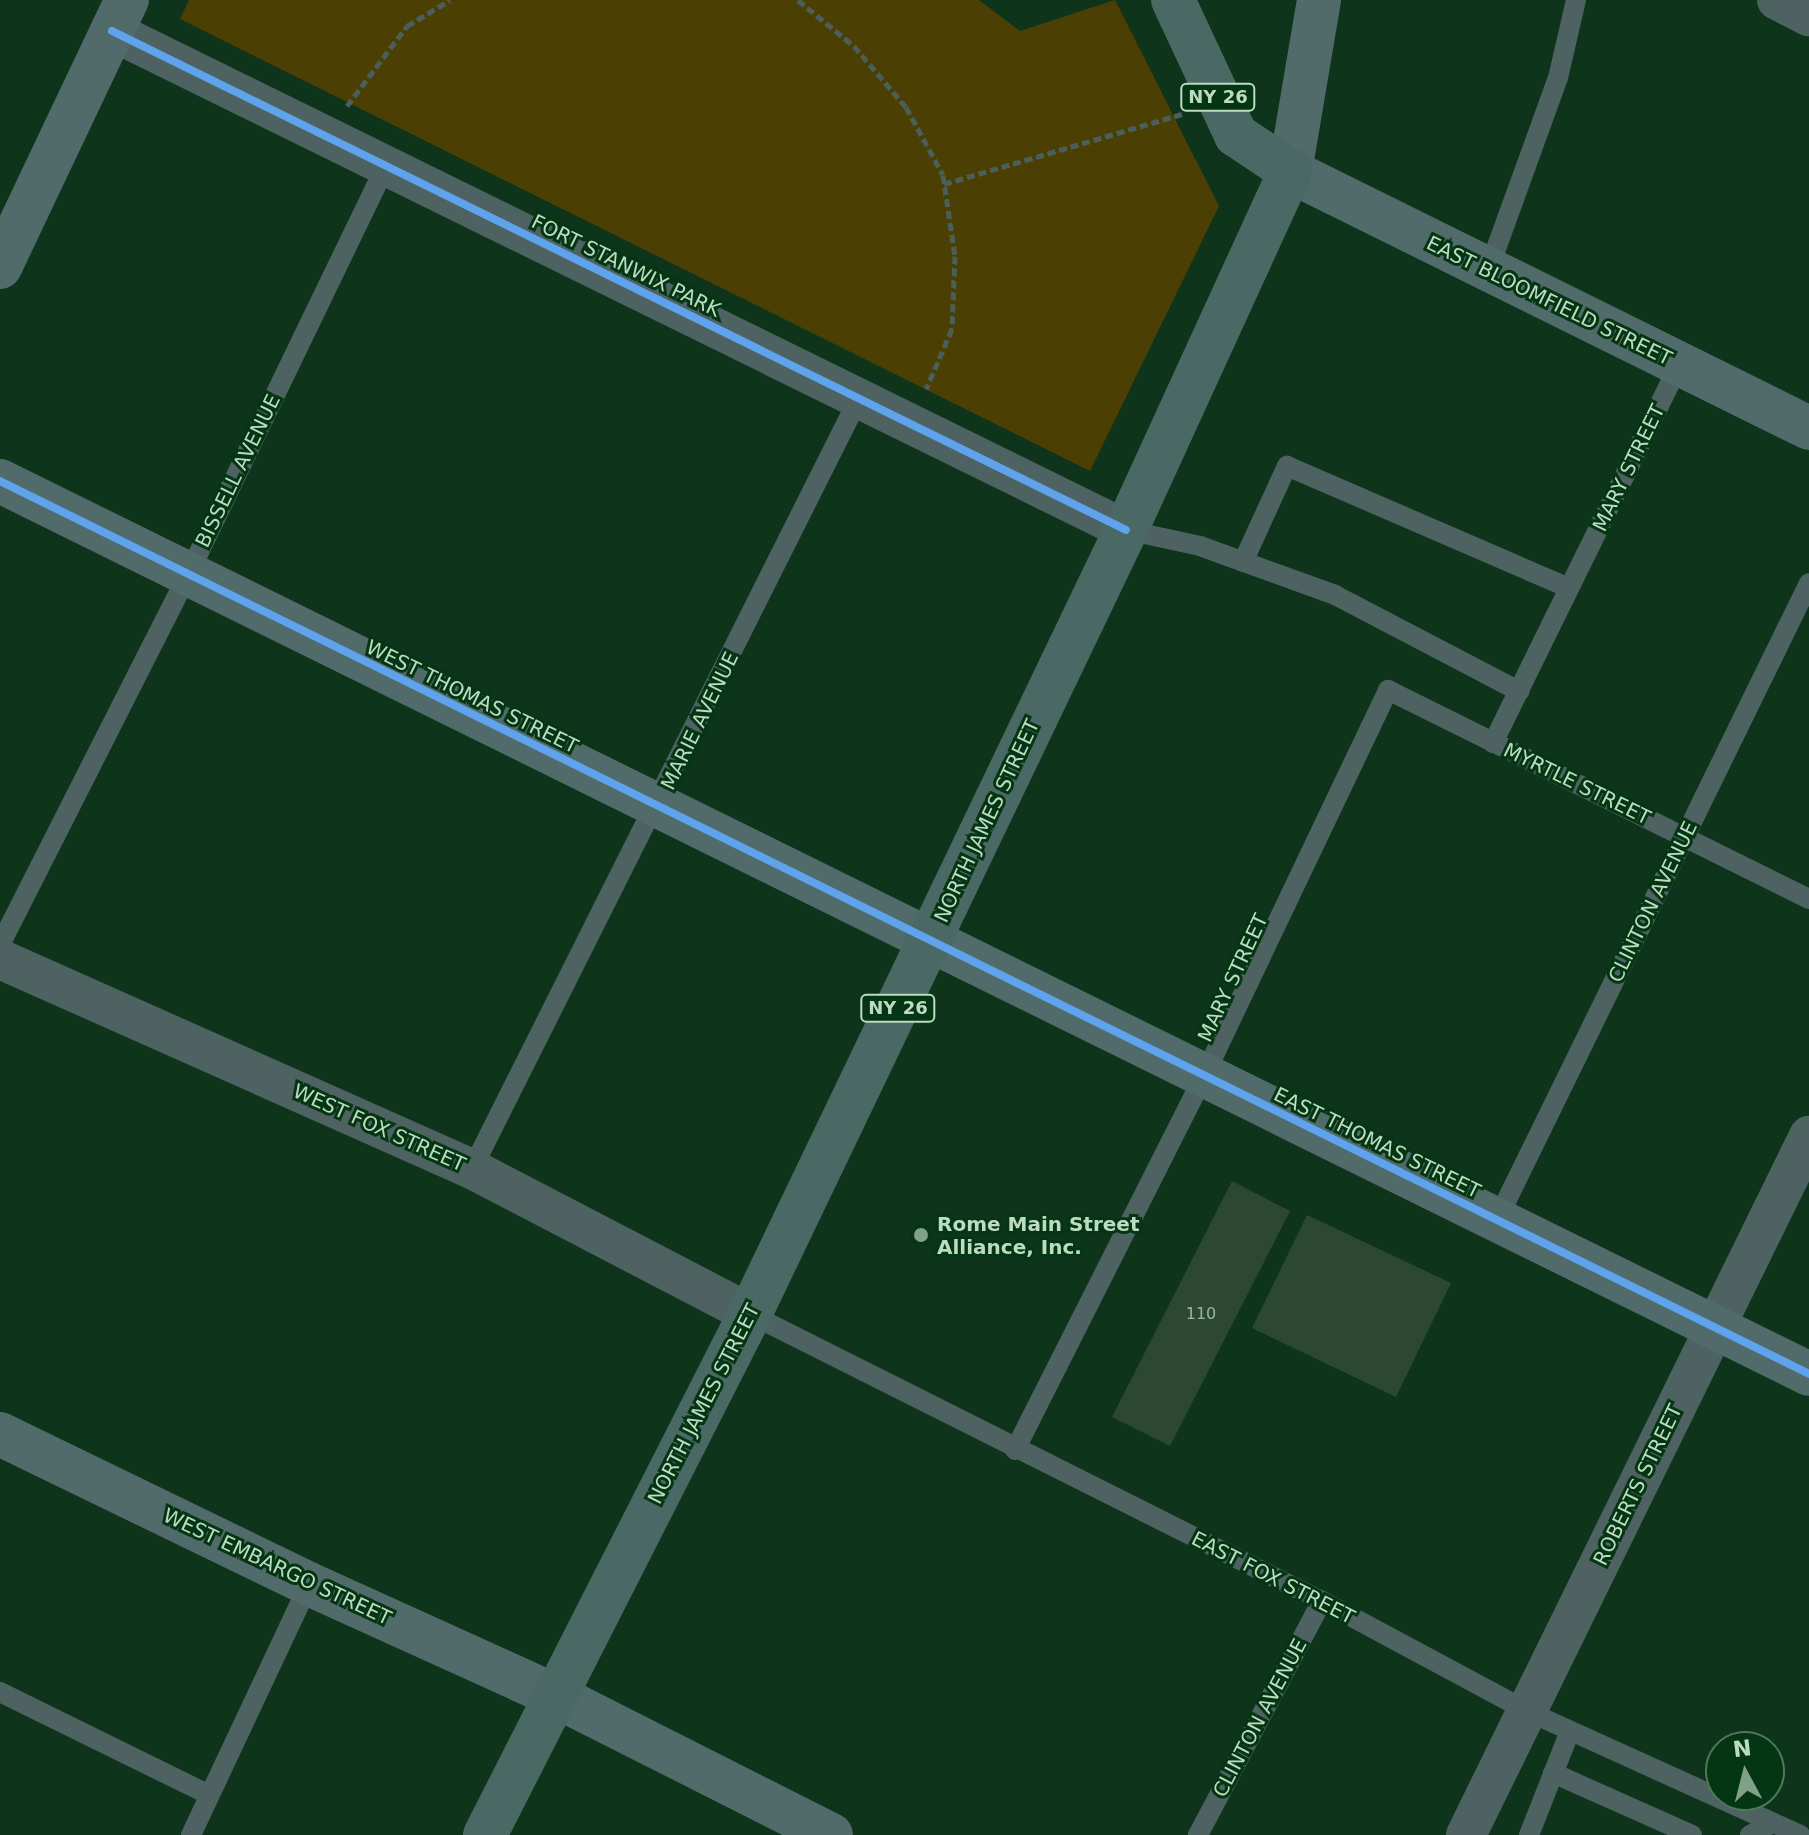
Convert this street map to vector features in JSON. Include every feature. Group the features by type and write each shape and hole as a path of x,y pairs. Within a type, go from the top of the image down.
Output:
{"main road":[{"name":"NY 26","path":"1173,0 1236,135 1290,171"},
{"name":"NORTH JAMES STREET","path":"485,1835 750,1314 1126,530 1290,171"}],"street":[{"name":"NORTH JAMES STREET","path":"1290,171 1319,0"},
{"path":"1777,0 1809,16"},
{"path":"0,267 120,15"},
{"name":"FORT STANWIX PARK","path":"120,15 386,166 1126,530"},
{"name":"EAST BLOOMFIELD STREET","path":"1290,171 1809,428"},
{"name":"WEST THOMAS STREET","path":"0,481 930,940"},
{"name":"EAST THOMAS STREET","path":"930,940 1809,1374"},
{"name":"WEST FOX STREET","path":"0,959 472,1169 750,1314"},
{"name":"ROBERTS STREET","path":"1466,1835 1809,1136"},
{"name":"WEST EMBARGO STREET","path":"0,1434 309,1584 556,1696 831,1835"}],"lane":[{"path":"1488,271 1558,78 1576,0"},
{"name":"BISSELL AVENUE","path":"0,945 188,575 386,166"},
{"name":"MARY STREET","path":"1493,743 1679,365"},
{"name":"MARIE AVENUE","path":"472,1169 659,804 859,398"},
{"path":"1243,562 1287,466 1569,588"},
{"path":"1126,530 1243,562 1335,595 1519,691"},
{"name":"CLINTON AVENUE","path":"1497,1220 1809,583"},
{"name":"MARY STREET","path":"1015,1450 1204,1076 1388,690"},
{"name":"MYRTLE STREET","path":"1388,690 1809,899"},
{"name":"EAST FOX STREET","path":"750,1314 1015,1450 1322,1601 1527,1711 1800,1835"},
{"path":"191,1835 309,1584"},
{"name":"CLINTON AVENUE","path":"1198,1835 1322,1601"},
{"path":"0,1692 209,1795"},
{"path":"1529,1835 1570,1731"},
{"path":"1553,1773 1692,1835"},
{"path":"1750,1835 1773,1823"}],"path":[{"path":"429,0 436,8"},
{"path":"342,113 407,26 450,0"},
{"path":"798,0 854,46 906,107 944,184 955,256 952,329 922,398"},
{"path":"944,184 1221,102"}],"shaded area":[{"path":"189,0 979,0 1020,31 1115,0 1219,206 1090,471 180,19"}],"building":[{"path":"1232,1181 1290,1211 1170,1446 1112,1417"},
{"path":"1307,1215 1451,1283 1396,1397 1252,1328"}],"cycle path":[{"path":"112,31 1126,530"},
{"path":"0,481 1809,1374"}],"place":[{"name":"Rome Main Street Alliance, Inc.","path":"921,1235"}]}
